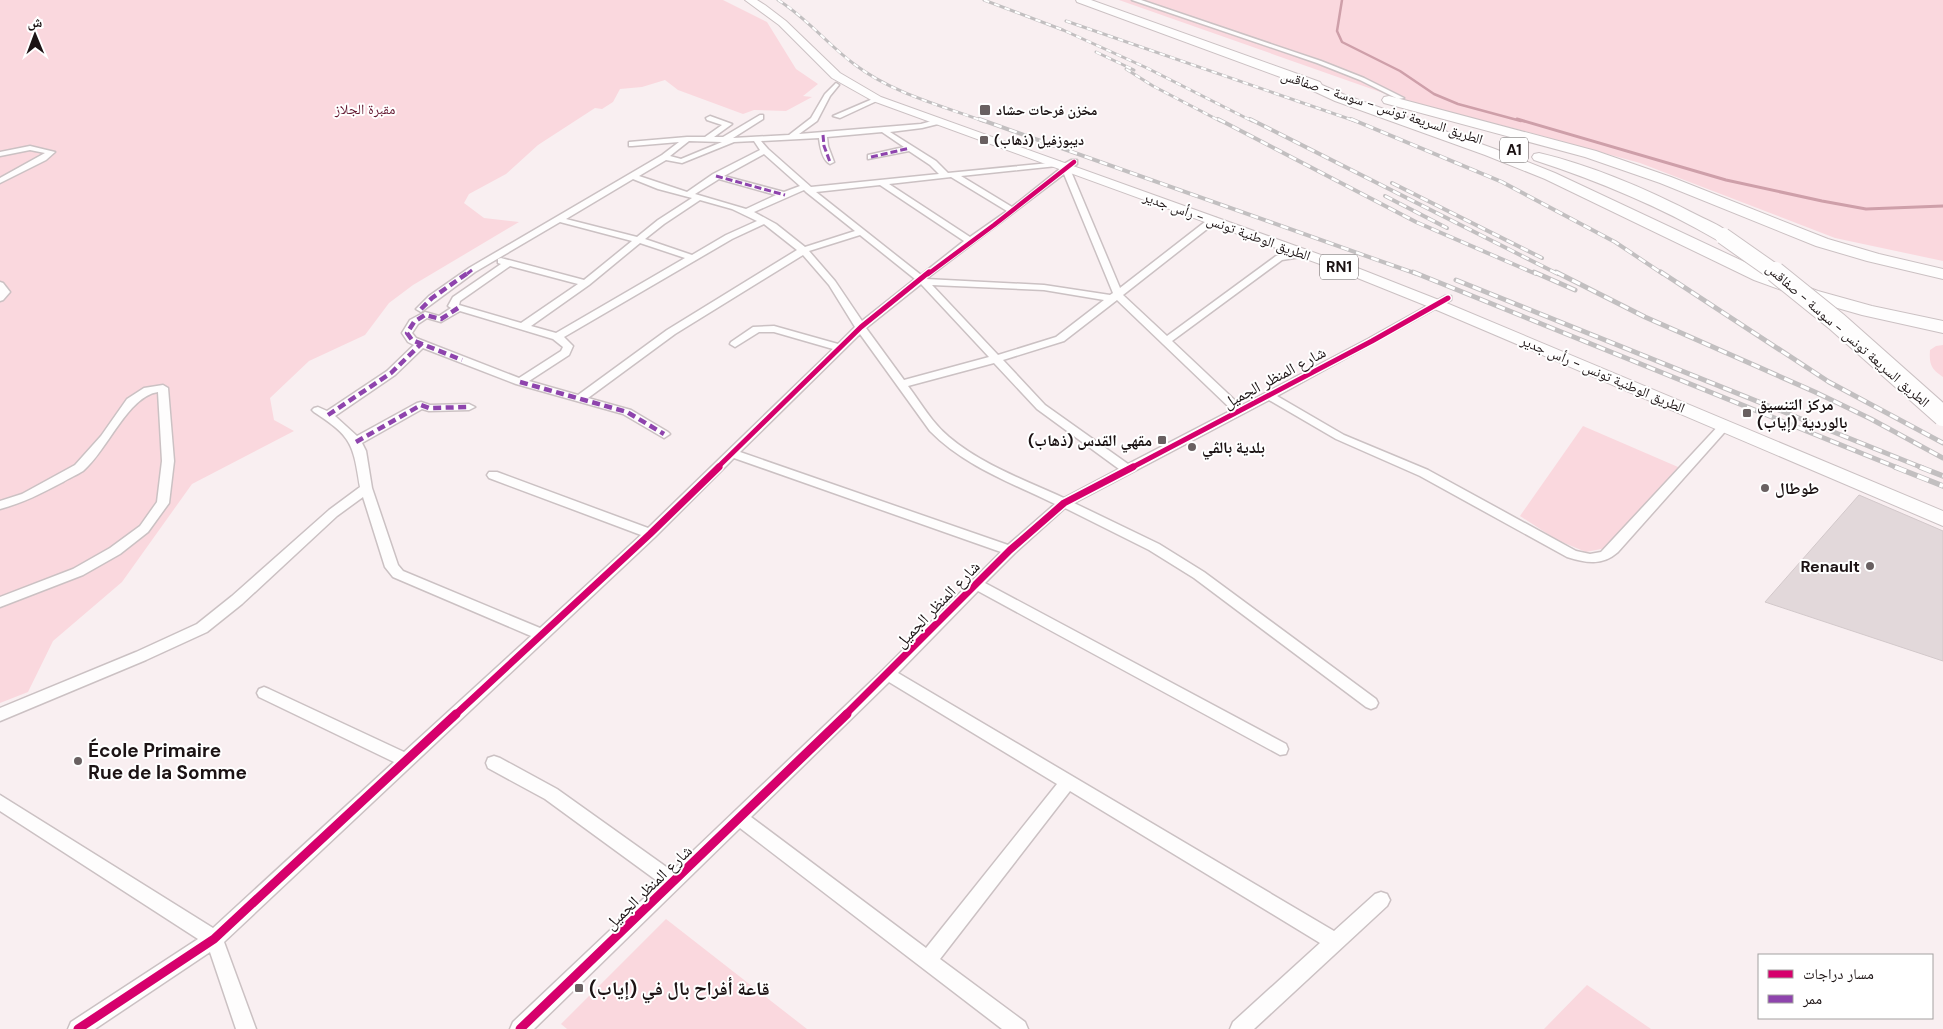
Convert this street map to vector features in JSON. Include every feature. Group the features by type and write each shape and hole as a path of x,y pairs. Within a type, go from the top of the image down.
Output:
{"highway":[{"name":"الطريق السريعة تونس - سوسة - صفاقس","path":"1080,0 1299,80 1445,129 1606,179 1728,233 1811,300 1943,416"},
{"name":"الطريق السريعة تونس - سوسة - صفاقس","path":"1104,0 1414,114 1615,176 1673,199 1799,274 1943,397"},
{"path":"1316,79 1460,121 1587,152 1676,183 1806,237 1868,256 1943,274"},
{"path":"1299,80 1340,98 1490,152 1550,176 1760,276 1822,298 1869,311 1943,327"},
{"path":"1868,256 1943,270"}],"main road":[{"name":"الطريق الوطنية تونس - رأس جدير","path":"750,0 761,5 785,24 842,80 878,99 1443,301 1943,506"},
{"name":"الطريق الوطنية تونس - رأس جدير","path":"761,0 790,18 832,60 858,81 912,106 1304,254 1443,301 1725,426 1943,519"}],"street":[{"path":"1135,0 1319,62 1362,79 1400,98"},
{"path":"1146,9 1154,6"},
{"path":"791,137 814,120 827,95 836,85"},
{"path":"838,116 878,99"},
{"path":"724,140 760,117"},
{"path":"707,139 728,124 710,118"},
{"path":"632,144 823,135 922,126 939,122"},
{"path":"883,130 950,176 1012,210"},
{"path":"823,135 824,146 830,162"},
{"path":"756,139 765,151 807,189 922,281 1041,407 1128,470"},
{"path":"421,309 432,298 472,270 665,157 687,140"},
{"path":"665,157 675,161 682,161 734,140"},
{"path":"0,154 30,148 52,152 0,181"},
{"path":"871,157 910,148"},
{"path":"524,326 586,282 716,176 765,151"},
{"path":"747,212 786,194 807,189 1065,165"},
{"path":"78,1029 214,939 650,534 861,327 1012,210 1065,165"},
{"path":"1065,165 1116,297 1239,410"},
{"path":"633,176 663,189 747,212 764,221 804,250 831,282 934,429 945,440 980,463 1154,547 1199,574 1371,703"},
{"path":"716,176 786,194"},
{"path":"882,183 970,241"},
{"path":"560,220 639,240 693,258"},
{"path":"903,384 1035,348 1060,339 1213,220"},
{"path":"557,337 729,237 764,221"},
{"path":"581,398 671,332 804,250 860,232"},
{"path":"1166,341 1279,258 1304,254"},
{"path":"491,259 586,282"},
{"path":"509,263 456,299 453,306 524,326 557,337 566,343 568,350 520,382"},
{"path":"922,281 1065,290 1116,297"},
{"path":"0,285 5,292 0,298"},
{"name":"شارع المنظر الجميل","path":"520,1029 888,674 1010,550 1064,503 1443,301"},
{"path":"458,308 441,319 425,316 414,322 407,333 412,340 520,382 627,412 664,434"},
{"path":"736,344 757,329 774,328 840,348"},
{"path":"422,343 391,373 323,413 337,422 356,442 360,451 366,488 392,567 398,574 542,635"},
{"path":"0,505 26,497 79,468 105,439 131,402 148,390 163,388 168,461 163,503 144,528 115,551 78,572 0,602"},
{"path":"1268,395 1340,437 1424,472 1572,554 1590,559 1605,556 1613,549 1725,426"},
{"path":"356,442 421,405 428,408 469,407"},
{"path":"733,454 1010,550"},
{"path":"493,475 650,534"},
{"path":"0,715 134,660 202,628 237,600 333,513 366,488"},
{"path":"976,584 1280,750"},
{"path":"888,674 1335,942"},
{"path":"264,693 405,760"},
{"path":"494,763 551,794 673,882"},
{"path":"927,961 1068,782"},
{"path":"0,802 214,939 246,1029"},
{"path":"739,818 1018,1029"},
{"path":"1240,1029 1380,900"}],"green space":[{"name":"مقبرة الجلاز","path":"0,0 723,0 767,22 796,69 818,84 803,96 812,97 786,111 754,110 743,114 678,90 665,80 642,87 620,89 613,102 602,109 595,108 538,145 506,174 469,194 464,203 484,218 519,222 413,285 389,303 365,335 309,361 270,398 274,420 294,431 192,484 122,582 53,641 28,692 0,703"},
{"path":"1119,0 1943,0 1943,261 1835,238 1640,163 1517,129 1423,107"},
{"path":"1943,345 1943,377 1932,366 1930,350 1936,346"},
{"path":"1583,426 1685,470 1621,545 1586,552 1557,540 1520,516"},
{"path":"666,919 807,1029 567,1029 561,1024"},
{"path":"1587,985 1651,1029 1544,1029"}],"building":[{"name":"Renault","path":"1859,495 1943,531 1943,661 1765,602"}],"waterway":[{"path":"1342,0 1337,31 1342,42 1400,71 1434,94 1458,104 1521,121"},
{"path":"1517,119 1726,180 1822,201 1866,209 1943,206"}],"railway":[{"path":"778,0 854,64 884,83 900,91 983,121"},
{"path":"984,0 1063,30 1147,68 1252,121"},
{"path":"1066,21 1355,121"},
{"path":"1096,52 1134,70"},
{"path":"1126,69 1153,86 1220,121"},
{"path":"979,119 1417,274"},
{"path":"1218,119 1416,222 1536,274"},
{"path":"1250,119 1558,274"},
{"path":"1351,119 1502,182 1615,242 1663,274"},
{"path":"1392,183 1542,258"},
{"path":"1385,196 1447,228"},
{"path":"1413,272 1898,468"},
{"path":"1534,272 1575,290"},
{"path":"1556,272 1645,317 1815,392 1871,419 1943,458"},
{"path":"1661,272 1829,382 1943,443"},
{"path":"1456,280 1923,468"},
{"path":"1895,467 1943,486"},
{"path":"1920,467 1943,476"}],"marked path":[{"path":"823,135 824,146 830,162"},
{"path":"871,157 910,148"},
{"path":"716,176 785,195"},
{"path":"421,309 432,298 472,270"},
{"path":"458,308 441,319 425,315 414,322 407,333 412,340 462,360"},
{"path":"328,415 391,373 422,343"},
{"path":"520,382 627,412 664,434"},
{"path":"356,442 421,405 429,408 469,407"}],"cycle path":[{"path":"78,1029 214,939 650,534 861,327 952,254 994,225 1074,162"},
{"path":"520,1029 888,674 1010,550 1064,503 1372,341 1448,298"}],"place":[{"name":"مخزن فرحات حشاد","path":"985,110"},
{"name":"ديبوزفيل (ذهاب)","path":"984,140"},
{"name":"مركز التنسيق بالوردية (إياب)","path":"1747,413"},
{"name":"مقهي القدس (ذهاب)","path":"1162,440"},
{"name":"بلدية بالڤي","path":"1192,447"},
{"name":"طوطال","path":"1765,488"},
{"name":"Renault","path":"1870,566"},
{"name":"École Primaire Rue de la Somme","path":"78,761"},
{"name":"قاعة أفراح بال في (إياب)","path":"579,988"}]}
